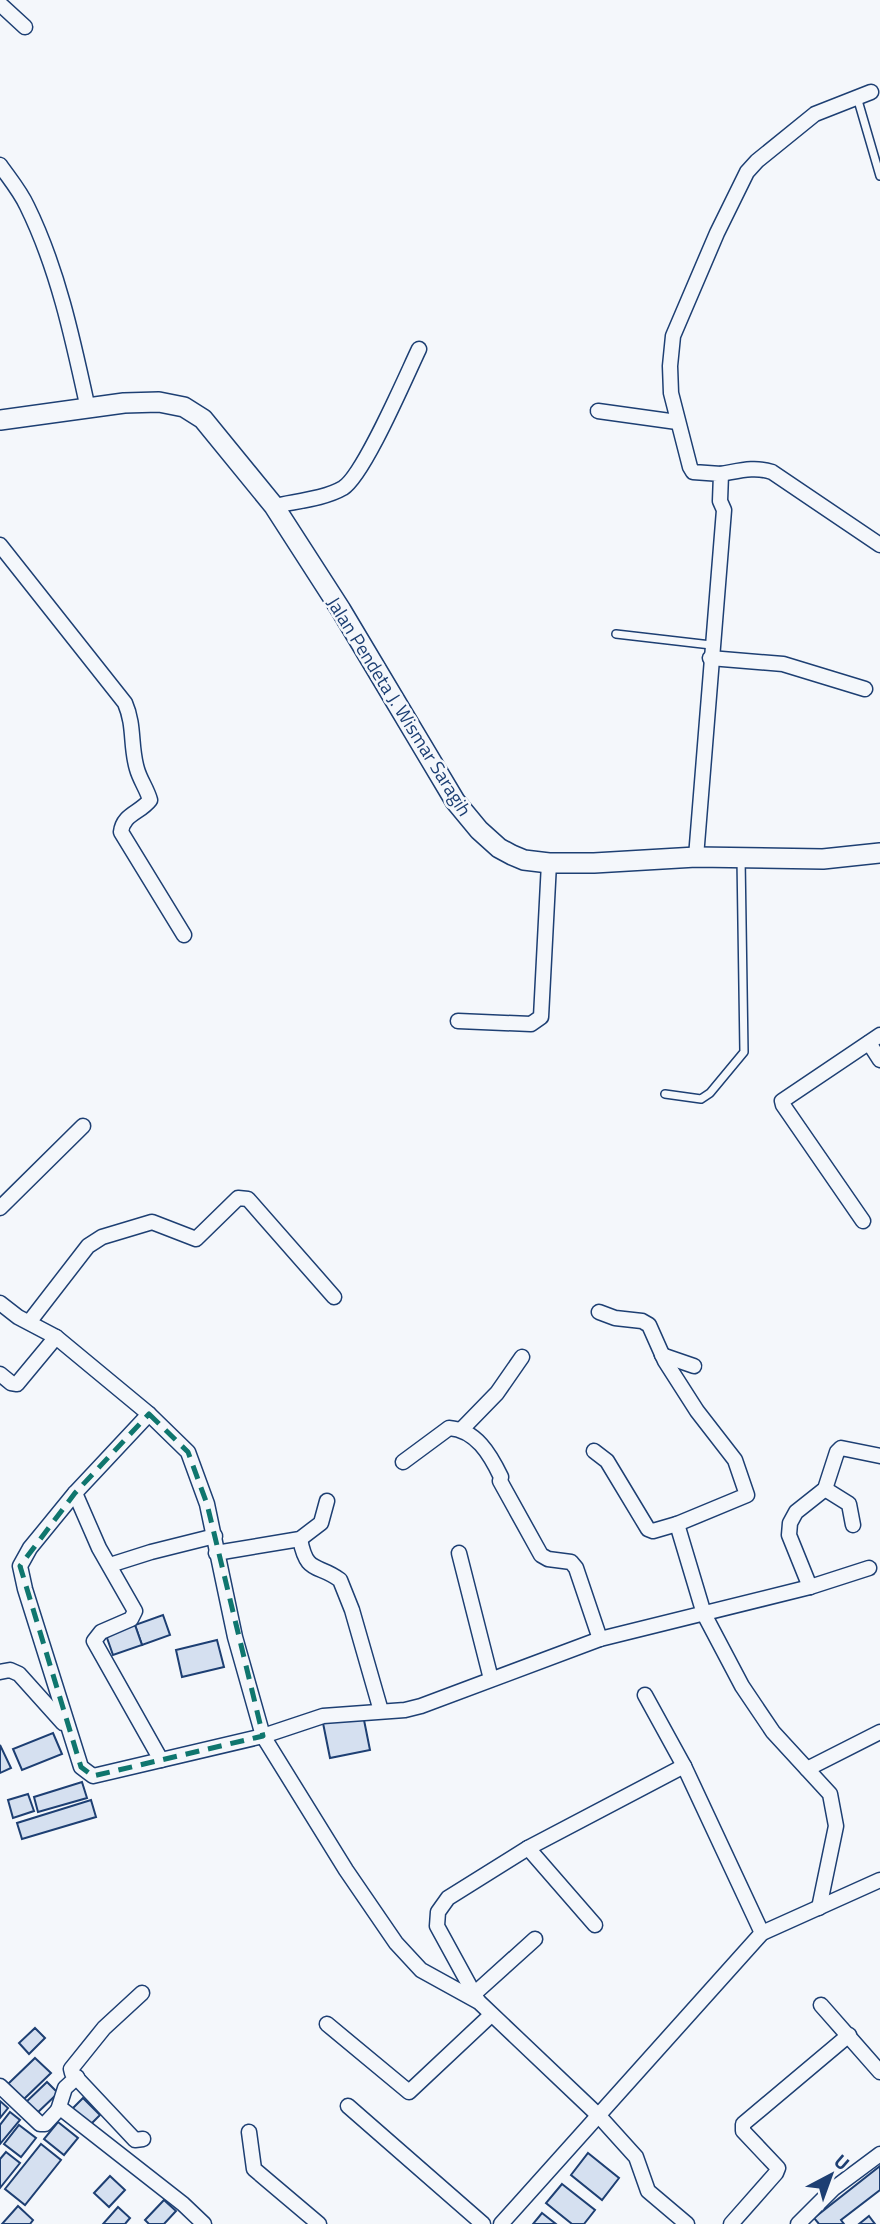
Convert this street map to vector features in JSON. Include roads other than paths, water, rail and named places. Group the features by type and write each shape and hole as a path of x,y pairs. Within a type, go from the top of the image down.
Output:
{"street":[{"path":"0,4 24,27"},
{"path":"864,94 825,109 806,120 747,172 717,233 673,335 670,366 671,393 691,470 721,474 751,468 772,472 880,545"},
{"path":"0,165 25,203 45,246 72,339 88,408"},
{"path":"274,506 330,494 345,487 352,480 365,460 419,349"},
{"name":"Jalan Pendeta J. Wismar Saragih","path":"0,420 124,403 159,402 184,407 203,419 274,506 341,610 455,801 479,830 499,848 524,860 549,863 696,857 823,859 880,853"},
{"path":"598,411 677,422"},
{"path":"696,857 724,510 720,501 721,474"},
{"path":"0,545 125,703 132,718 137,772 150,800 126,818 121,832 184,935"},
{"path":"711,652 783,664 865,689"},
{"path":"458,1021 531,1024 541,1017 549,863"},
{"path":"863,1221 782,1101 874,1039 880,1060"},
{"path":"0,1208 83,1126"},
{"path":"30,1321 65,1274 95,1241 152,1222 196,1240 242,1197 248,1199 334,1297"},
{"path":"0,1303 18,1317 56,1337 149,1414 188,1452 207,1504 235,1637 263,1737 396,1943 421,1970 476,1998"},
{"path":"594,1451 607,1461 648,1529 655,1531 747,1494 735,1460 697,1411 662,1355 646,1323 615,1318 599,1312"},
{"path":"0,1374 11,1383 18,1384 56,1337"},
{"path":"662,1355 694,1366"},
{"path":"462,1429 497,1393 522,1357"},
{"path":"149,1414 75,1493 30,1548 20,1566 81,1767 93,1776 263,1737 331,1715 421,1706 600,1639 810,1587 869,1568"},
{"path":"403,1462 449,1428 462,1429 473,1436 491,1457 501,1477 499,1481 541,1555 574,1564 600,1639"},
{"path":"810,1587 789,1535 790,1523 796,1512 825,1489 837,1452 841,1448 880,1456"},
{"path":"825,1489 849,1504 853,1525"},
{"path":"75,1493 99,1548 135,1611 131,1619 100,1632 94,1642 161,1760"},
{"path":"216,1553 300,1539 321,1523 327,1501"},
{"path":"677,1524 704,1614 742,1686 773,1732 827,1789 836,1820 819,1908"},
{"path":"110,1565 215,1535"},
{"path":"300,1539 307,1562 314,1569 340,1580 352,1610 381,1711"},
{"path":"459,1553 491,1679"},
{"path":"0,1672 19,1674 68,1728"},
{"path":"645,1695 684,1766 762,1933"},
{"path":"807,1769 880,1732"},
{"path":"684,1766 528,1848 448,1898 436,1918 476,1998 599,2116 636,2157 648,2191 687,2224"},
{"path":"528,1848 595,1925"},
{"path":"501,2224 762,1933 880,1880"},
{"path":"476,1998 535,1939"},
{"path":"142,1993 104,2028 74,2065 72,2073 135,2140 143,2139"},
{"path":"821,2005 880,2072"},
{"path":"327,2024 409,2092 491,2015"},
{"path":"731,2224 778,2168 743,2132 743,2124 849,2035"},
{"path":"0,2086 40,2124 45,2124 58,2110 65,2088 77,2077"},
{"path":"348,2106 483,2224"},
{"path":"58,2110 63,2110 183,2204 204,2224"},
{"path":"248,2132 254,2169 319,2224"},
{"path":"798,2224 833,2189 880,2154"}],"lane":[{"path":"864,94 880,176"},
{"path":"616,634 711,652"},
{"path":"665,1094 701,1099 710,1093 744,1052 741,858"}]}
